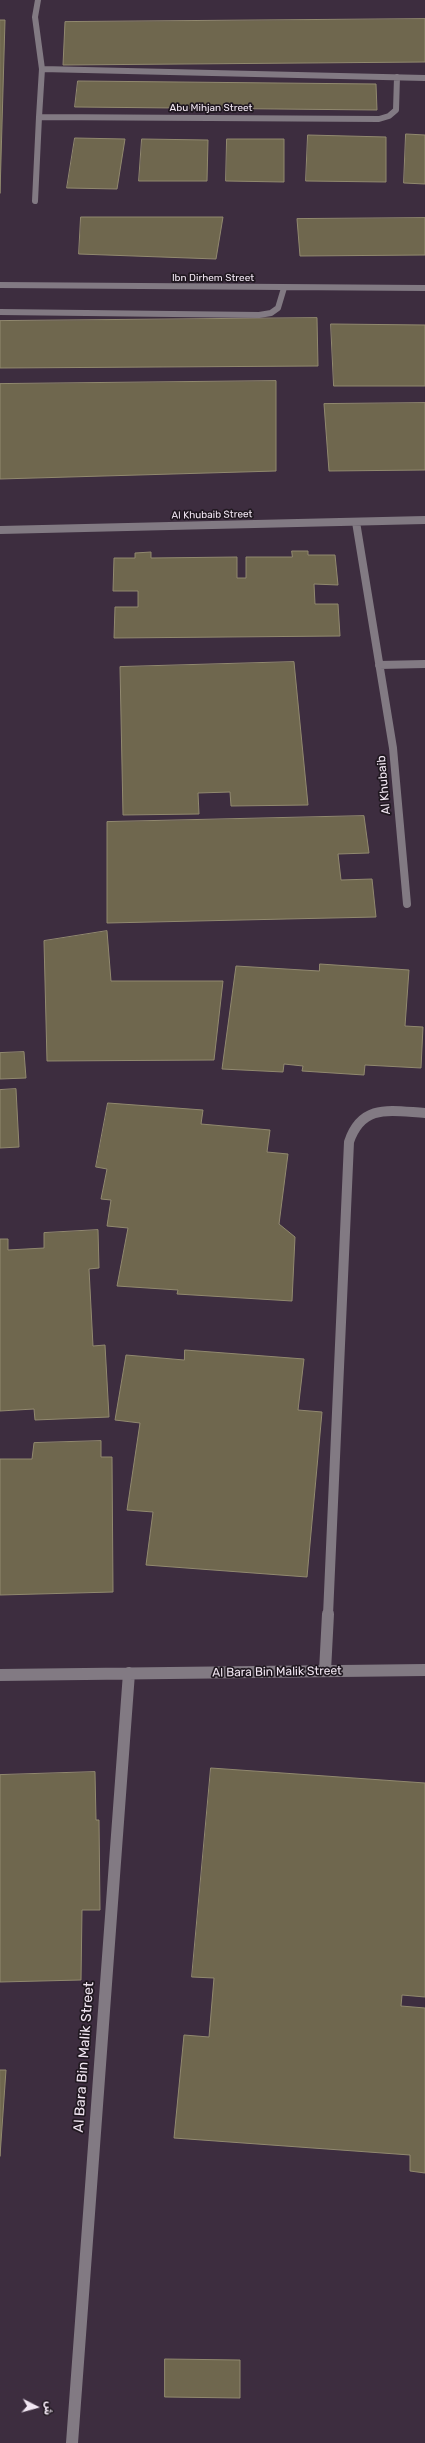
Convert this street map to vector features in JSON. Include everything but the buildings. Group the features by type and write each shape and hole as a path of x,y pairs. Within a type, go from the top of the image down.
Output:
{"street":[{"path":"35,201 42,69 35,17 38,0"},
{"path":"42,69 425,78"},
{"name":"Abu Mihjan Street","path":"39,117 379,119 389,116 396,110 397,77"},
{"name":"Ibn Dirhem Street","path":"0,285 425,288"},
{"path":"0,312 259,315 277,311 282,305 284,288"},
{"name":"Al Khubaib Street","path":"0,530 425,520"},
{"name":"Al Khubaib","path":"356,522 393,748 407,904"},
{"path":"379,664 425,664"},
{"path":"325,1671 349,1142 352,1130 360,1120 373,1113 425,1114"},
{"name":"Al Bara Bin Malik Street","path":"0,1674 129,1674 425,1670"},
{"name":"Al Bara Bin Malik Street","path":"72,2443 129,1674"}]}
